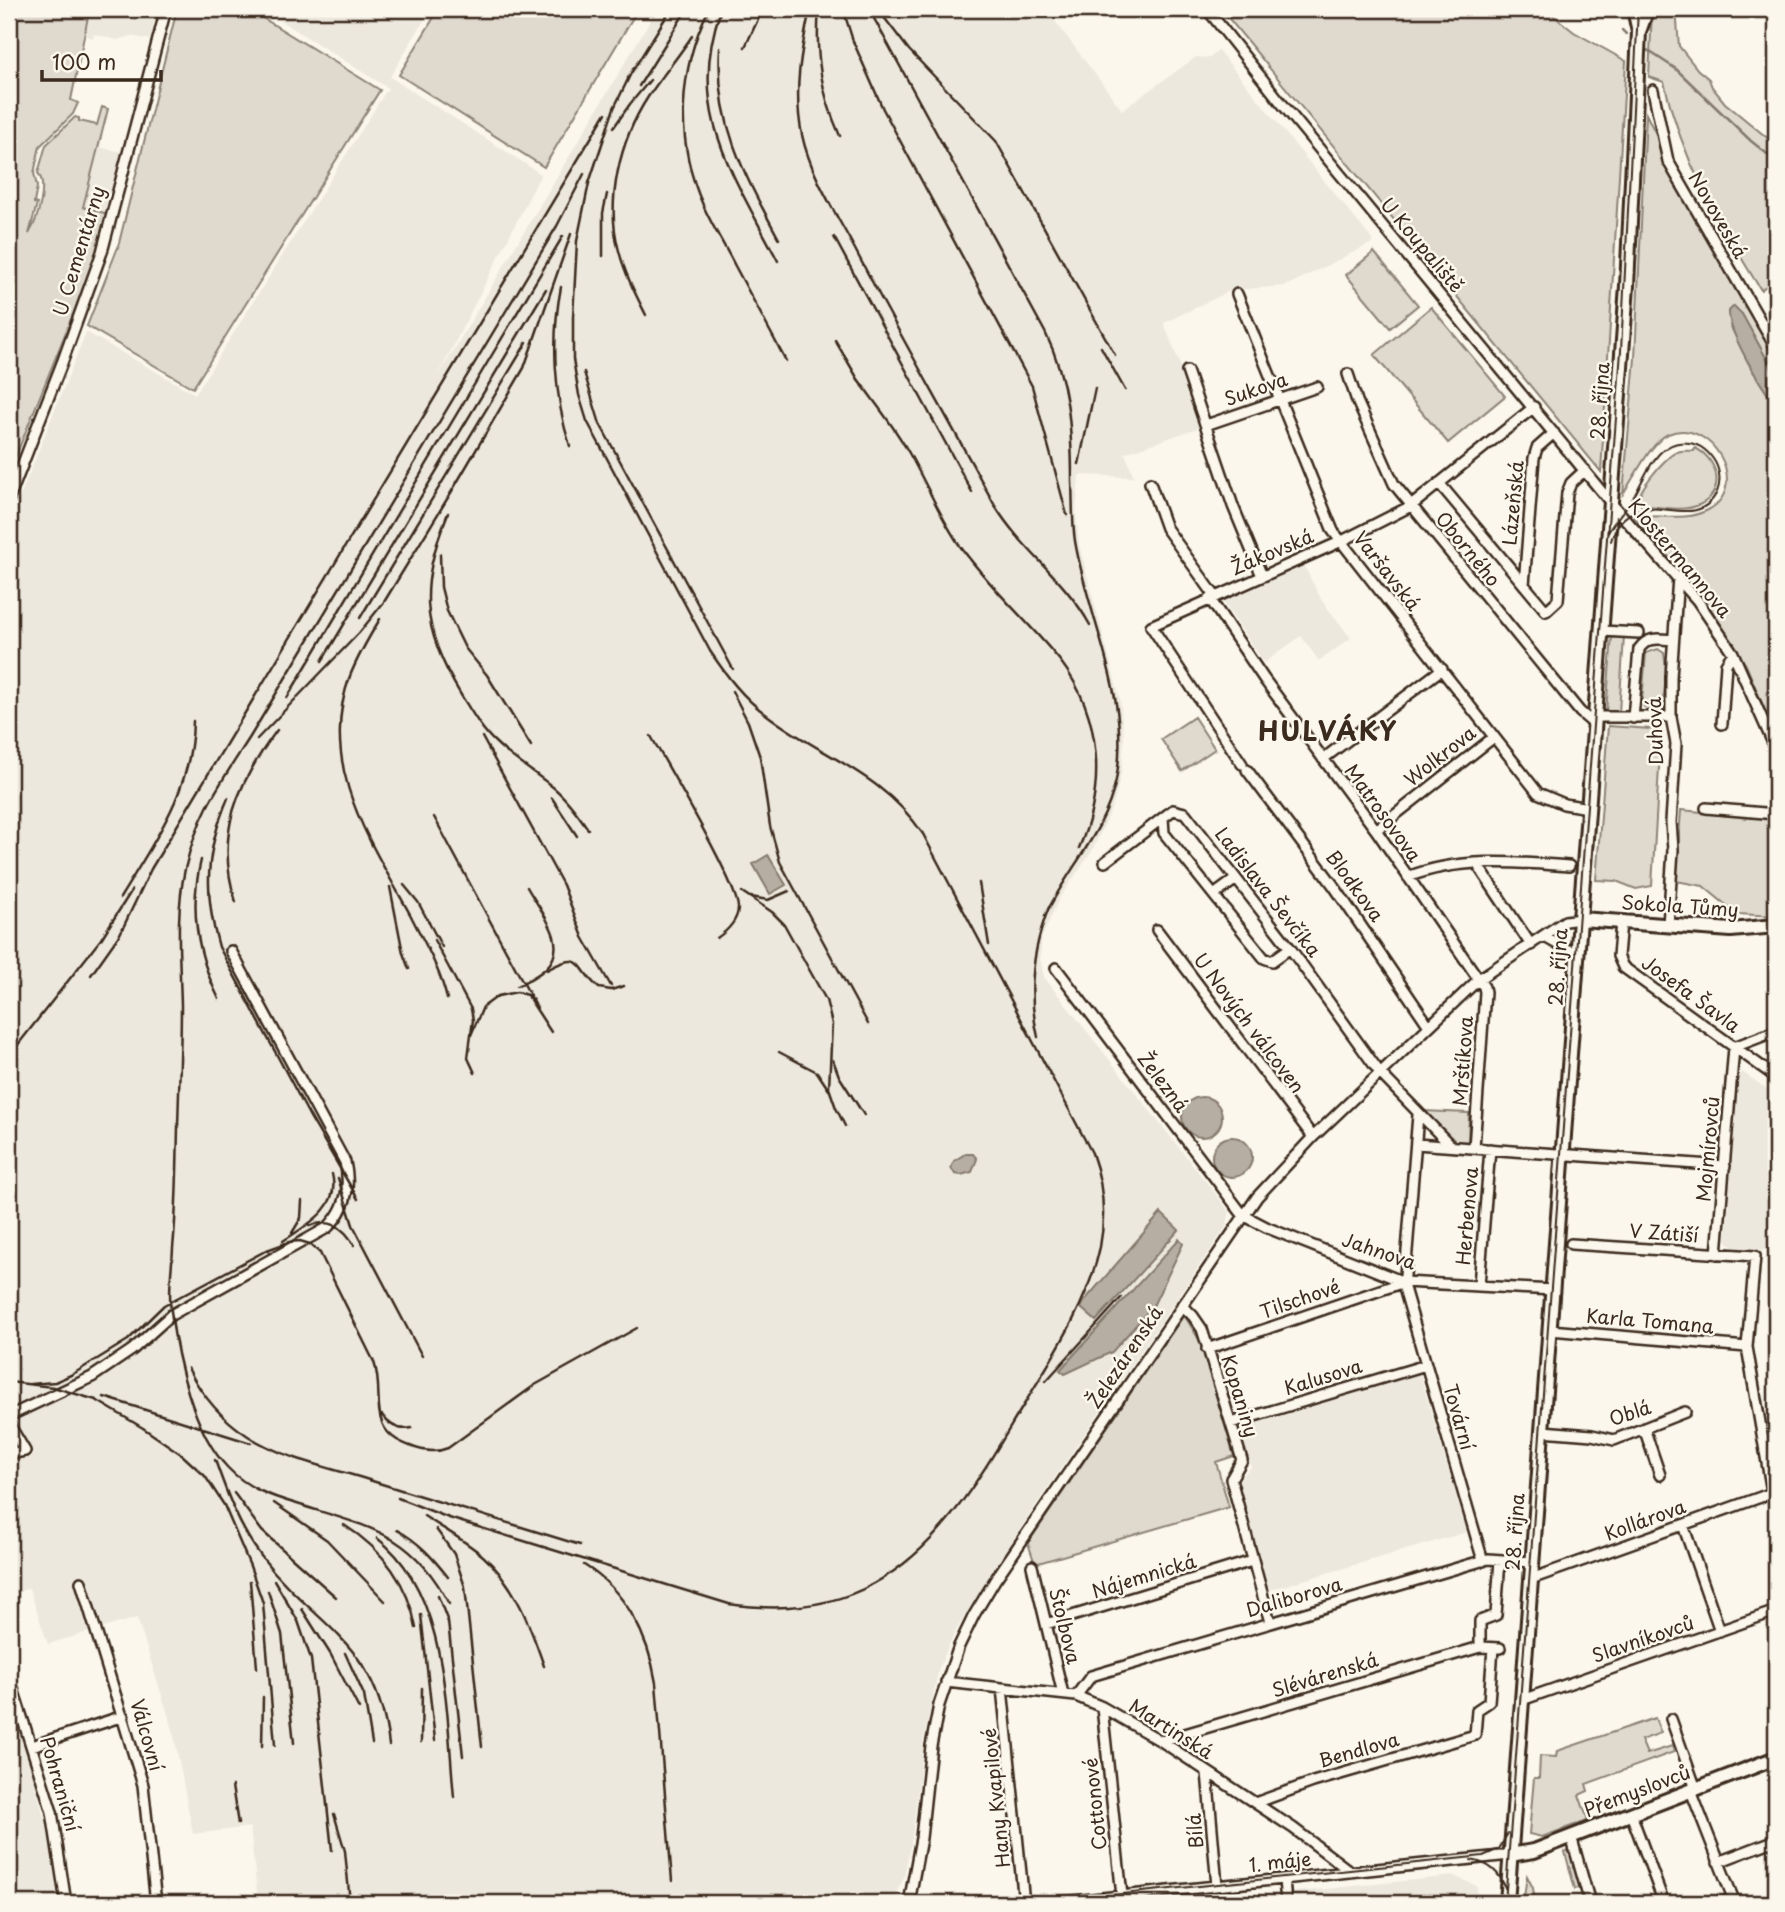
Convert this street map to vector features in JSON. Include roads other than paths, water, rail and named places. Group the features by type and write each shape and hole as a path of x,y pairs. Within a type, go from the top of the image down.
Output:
{"main road":[{"name":"28. října","path":"1507,1903 1628,286 1639,32 1634,9"},
{"name":"28. října","path":"1639,32 1647,9"},
{"name":"Sokola Tůmy","path":"1581,919 1731,930 1776,926"},
{"name":"Přemyslovců","path":"1510,1855 1534,1851 1776,1758"}],"street":[{"name":"U Cementárny","path":"9,499 102,252 166,9"},
{"name":"U Koupaliště","path":"1207,9 1611,503"},
{"name":"Novoveská","path":"1653,90 1668,161 1776,348"},
{"name":"Varšavská","path":"1237,294 1333,531 1538,793 1564,803 1589,808"},
{"path":"1187,371 1233,506 1262,576"},
{"name":"Oborného","path":"1348,374 1357,401 1394,484 1583,716 1595,721"},
{"name":"Sukova","path":"1206,425 1317,387"},
{"name":"Žákovská","path":"1151,626 1342,541 1411,506 1534,407"},
{"name":"Lázeňská","path":"1524,585 1534,458 1537,448 1554,433"},
{"path":"1440,483 1546,611 1558,600 1567,493 1572,483 1585,470"},
{"name":"Matrosovova","path":"1150,483 1166,528 1264,679 1376,830 1479,979"},
{"name":"Klostermannova","path":"1611,503 1697,600 1733,653 1776,750"},
{"name":"Duhová","path":"1668,925 1676,744 1671,717 1673,640 1678,577"},
{"name":"Blodkova","path":"1151,626 1245,767 1334,886 1429,1026"},
{"path":"1602,631 1639,633"},
{"path":"1633,718 1639,649 1642,644 1654,638 1673,640"},
{"path":"1722,724 1726,664 1733,653"},
{"path":"1323,759 1441,669"},
{"path":"1595,721 1671,717"},
{"name":"Wolkrova","path":"1376,830 1494,737"},
{"path":"1706,808 1776,814"},
{"name":"Ladislava Ševčíka","path":"1163,818 1173,810 1185,813 1290,948 1380,1073 1451,1146"},
{"path":"1105,862 1163,818"},
{"path":"1163,818 1164,833 1268,961 1290,948"},
{"path":"1408,877 1428,869 1478,864 1516,862 1569,866"},
{"path":"1478,864 1531,945"},
{"path":"1214,895 1236,879"},
{"name":"Železárenská","path":"909,1903 921,1838 931,1746 946,1682 970,1624 995,1580 1243,1215 1313,1137 1479,979 1567,919 1581,919"},
{"name":"Josefa Šavla","path":"1621,922 1618,956 1623,967 1776,1077"},
{"name":"U Nových válcoven","path":"1157,930 1313,1137"},
{"path":"1543,936 1578,953"},
{"path":"9,1416 92,1377 132,1350 171,1315 327,1228 343,1208 348,1175 345,1162 231,951"},
{"name":"Železná","path":"1056,968 1243,1215"},
{"name":"Mrštíkova","path":"1474,1147 1485,992 1479,979"},
{"path":"1734,1047 1776,1031"},
{"name":"Mojmírovců","path":"1717,1254 1734,1047"},
{"name":"Tovární","path":"1418,1115 1404,1288 1483,1561"},
{"path":"1416,1144 1725,1166"},
{"name":"Herbenova","path":"1479,1286 1490,1149"},
{"name":"Jahnova","path":"1243,1215 1268,1228 1404,1282 1553,1290"},
{"name":"V Zátiší","path":"1571,1244 1755,1256 1747,1346"},
{"name":"Tilschové","path":"1208,1349 1404,1282"},
{"name":"Kopaniny","path":"1182,1305 1199,1324 1242,1460 1231,1479 1270,1622"},
{"name":"Karla Tomana","path":"1550,1330 1747,1346"},
{"path":"1747,1346 1771,1453 1772,1493 1776,1515"},
{"name":"Kalusova","path":"1231,1423 1426,1365"},
{"name":"Oblá","path":"1542,1431 1591,1435 1612,1440 1685,1412"},
{"path":"9,1424 25,1451 9,1454"},
{"path":"1644,1428 1660,1475"},
{"name":"Kollárova","path":"1531,1579 1772,1493"},
{"path":"1683,1525 1720,1630"},
{"path":"1480,1647 1480,1621 1496,1615 1500,1560"},
{"name":"Nájemnická","path":"1046,1624 1252,1561"},
{"name":"Daliborova","path":"1076,1696 1091,1676 1270,1622 1483,1561 1532,1562"},
{"name":"Štolbova","path":"1032,1566 1063,1694"},
{"name":"Válcovní","path":"81,1582 143,1785 156,1903"},
{"name":"Slavníkovců","path":"1522,1700 1776,1611"},
{"name":"Slévárenská","path":"1161,1741 1480,1647 1497,1648 1489,1702 1477,1710 1475,1735"},
{"name":"Pohraniční","path":"9,1676 55,1822 66,1903"},
{"name":"Martinská","path":"946,1682 1076,1696 1102,1707 1161,1741 1293,1828 1351,1872"},
{"name":"Hany Kvapilové","path":"1002,1688 1024,1903"},
{"name":"Cottonové","path":"1102,1707 1122,1896"},
{"path":"32,1746 123,1716"},
{"path":"1671,1719 1718,1862 1734,1901 1721,1903"},
{"name":"Bendlova","path":"1255,1803 1314,1782 1475,1735"},
{"name":"Bílá","path":"1207,1772 1217,1886"},
{"path":"1631,1814 1664,1903"},
{"path":"1571,1836 1590,1903"},
{"path":"1718,1862 1776,1840"},
{"name":"1. máje","path":"1054,1903 1510,1855"},
{"path":"1284,1879 1286,1903"}],"waterway":[{"path":"1622,30 1626,34"},
{"path":"1644,48 1676,69 1751,141 1776,161"}],"tram line":[{"path":"1505,1903 1621,351 1638,9"},
{"path":"1608,533 1633,498 1654,460 1669,446 1679,443 1694,444 1713,458 1719,481 1717,492 1710,502 1691,511 1648,508 1638,510 1621,522 1611,541"},
{"path":"1037,1903 1483,1856 1499,1849 1508,1833"},
{"path":"1471,1860 1493,1869 1506,1890"}],"railway":[{"path":"628,78 671,9"},
{"path":"639,86 687,9"},
{"path":"709,9 691,56 686,81 684,131 688,156 694,181 707,213 786,361"},
{"path":"721,9 711,45 708,79 711,110 731,170 778,261"},
{"path":"745,47 763,9"},
{"path":"810,9 801,56 798,103 806,151 818,181 995,506 1018,537 1080,608 1090,625"},
{"path":"819,9 821,74 840,136"},
{"path":"843,9 853,41 883,109 1032,386 1067,515"},
{"path":"880,12 909,50 996,141 1115,355"},
{"path":"871,13 1045,332 1059,369 1068,406 1075,541 1113,690 1119,750 1116,780 1103,817 1045,916"},
{"path":"646,315 624,268 615,232 618,171 638,114 692,36"},
{"path":"720,48 722,101 735,148 779,239"},
{"path":"398,1498 449,1518 729,1604 803,1606 856,1592 898,1568 921,1549 978,1479 1069,1328 1095,1268 1100,1247 1102,1199 1092,1153 923,834 889,796 850,767 767,715 750,701 729,677 710,651 587,421 573,359 577,241 589,183 614,108 633,69"},
{"path":"614,127 650,80"},
{"path":"91,975 120,934 151,869 606,113"},
{"path":"449,1604 420,1561 386,1536 346,1519 268,1494 243,1481 216,1453 196,1415 182,1373 170,1295 176,1203 180,1051 180,903 190,849 211,800 557,226 584,174"},
{"path":"603,256 603,213 607,194"},
{"path":"257,739 359,633 384,602 524,368 571,234"},
{"path":"287,698 563,236"},
{"path":"834,237 972,492"},
{"path":"561,287 555,347 557,388 570,446"},
{"path":"322,661 546,289"},
{"path":"835,340 862,386"},
{"path":"360,618 527,342"},
{"path":"1101,347 1125,390"},
{"path":"584,372 600,424 733,669"},
{"path":"858,379 903,443 960,546 1049,647 1075,683 1092,728 1096,777 1088,825 1079,848"},
{"path":"1079,464 1095,388"},
{"path":"448,513 432,562 428,606 431,627 447,671 490,737 559,793 588,829"},
{"path":"440,554 441,587 447,611 465,648 487,675 531,746"},
{"path":"380,619 353,669 341,709 340,740 344,771 365,831 432,957 447,999"},
{"path":"732,691 748,722 760,757 770,826 780,862 868,1024"},
{"path":"120,898 158,835 179,792 191,746 193,721"},
{"path":"236,902 228,854 233,811 251,770 277,730"},
{"path":"651,736 715,852 735,897 738,909 736,918 717,938"},
{"path":"482,737 563,885 583,937 611,986"},
{"path":"228,798 215,835 209,871 211,908 219,947 309,1115 358,1199"},
{"path":"552,798 577,836"},
{"path":"434,817 537,1008"},
{"path":"201,860 197,878 197,931 205,966 219,999"},
{"path":"979,883 989,945"},
{"path":"404,885 418,902 442,947"},
{"path":"390,887 403,953 409,969"},
{"path":"517,986 545,969 553,960 555,949 551,928 527,887"},
{"path":"9,1056 101,939 132,890"},
{"path":"751,897 768,900 789,891"},
{"path":"742,892 772,912 784,924 826,1000 832,1024 829,1088 845,1126"},
{"path":"1038,1037 1033,1004 1033,971 1049,907"},
{"path":"434,940 471,1009 473,1020 470,1042"},
{"path":"547,970 567,961 574,961 599,988 611,990 624,986"},
{"path":"475,1073 468,1058 471,1035 483,1007 498,996 517,992 527,995 551,1032"},
{"path":"779,1052 817,1072 829,1090"},
{"path":"833,1060 839,1076 864,1115"},
{"path":"283,1241 311,1222 327,1206 332,1197 332,1174"},
{"path":"338,1178 353,1225 422,1356"},
{"path":"292,1233 301,1218 302,1201"},
{"path":"309,1226 323,1223 335,1225 354,1245"},
{"path":"30,1384 55,1382 73,1374 128,1340 164,1305 267,1250 289,1242 310,1244 320,1253 374,1362 382,1422 396,1439 419,1449 434,1451 448,1448 535,1385 637,1328"},
{"path":"1046,1381 1121,1298"},
{"path":"188,1368 206,1397 221,1414 248,1436 276,1451 580,1545"},
{"path":"9,1382 53,1387 96,1400 181,1454 205,1476 224,1505 263,1603 275,1745"},
{"path":"104,1397 251,1443"},
{"path":"382,1415 395,1426 412,1428"},
{"path":"215,1460 229,1498 253,1545 282,1580 358,1658 372,1681 382,1710 389,1745"},
{"path":"234,1493 262,1531 336,1597"},
{"path":"274,1503 327,1540 385,1601"},
{"path":"424,1516 462,1540 495,1567 513,1593 527,1621 544,1666"},
{"path":"344,1525 370,1545 391,1569 407,1596 416,1628"},
{"path":"436,1529 454,1554 465,1587 482,1747"},
{"path":"397,1530 425,1550 448,1577"},
{"path":"377,1538 401,1561 418,1590 431,1622 445,1693 454,1797"},
{"path":"584,1565 623,1601 641,1631 652,1665 656,1683 672,1881"},
{"path":"274,1580 298,1621 311,1659 332,1850"},
{"path":"250,1581 257,1668"},
{"path":"268,1591 282,1634 294,1743"},
{"path":"438,1596 448,1622 463,1756"},
{"path":"302,1609 331,1655 359,1709"},
{"path":"421,1615 435,1740"},
{"path":"345,1653 364,1695 372,1743"},
{"path":"421,1742 422,1688"},
{"path":"262,1746 263,1697"},
{"path":"232,1786 238,1824"},
{"path":"334,1814 345,1851 350,1903"},
{"path":"9,1891 16,1903"},
{"path":"336,1895 337,1903"}],"district":[{"name":"HULVÁKY","path":"1328,732"}]}
